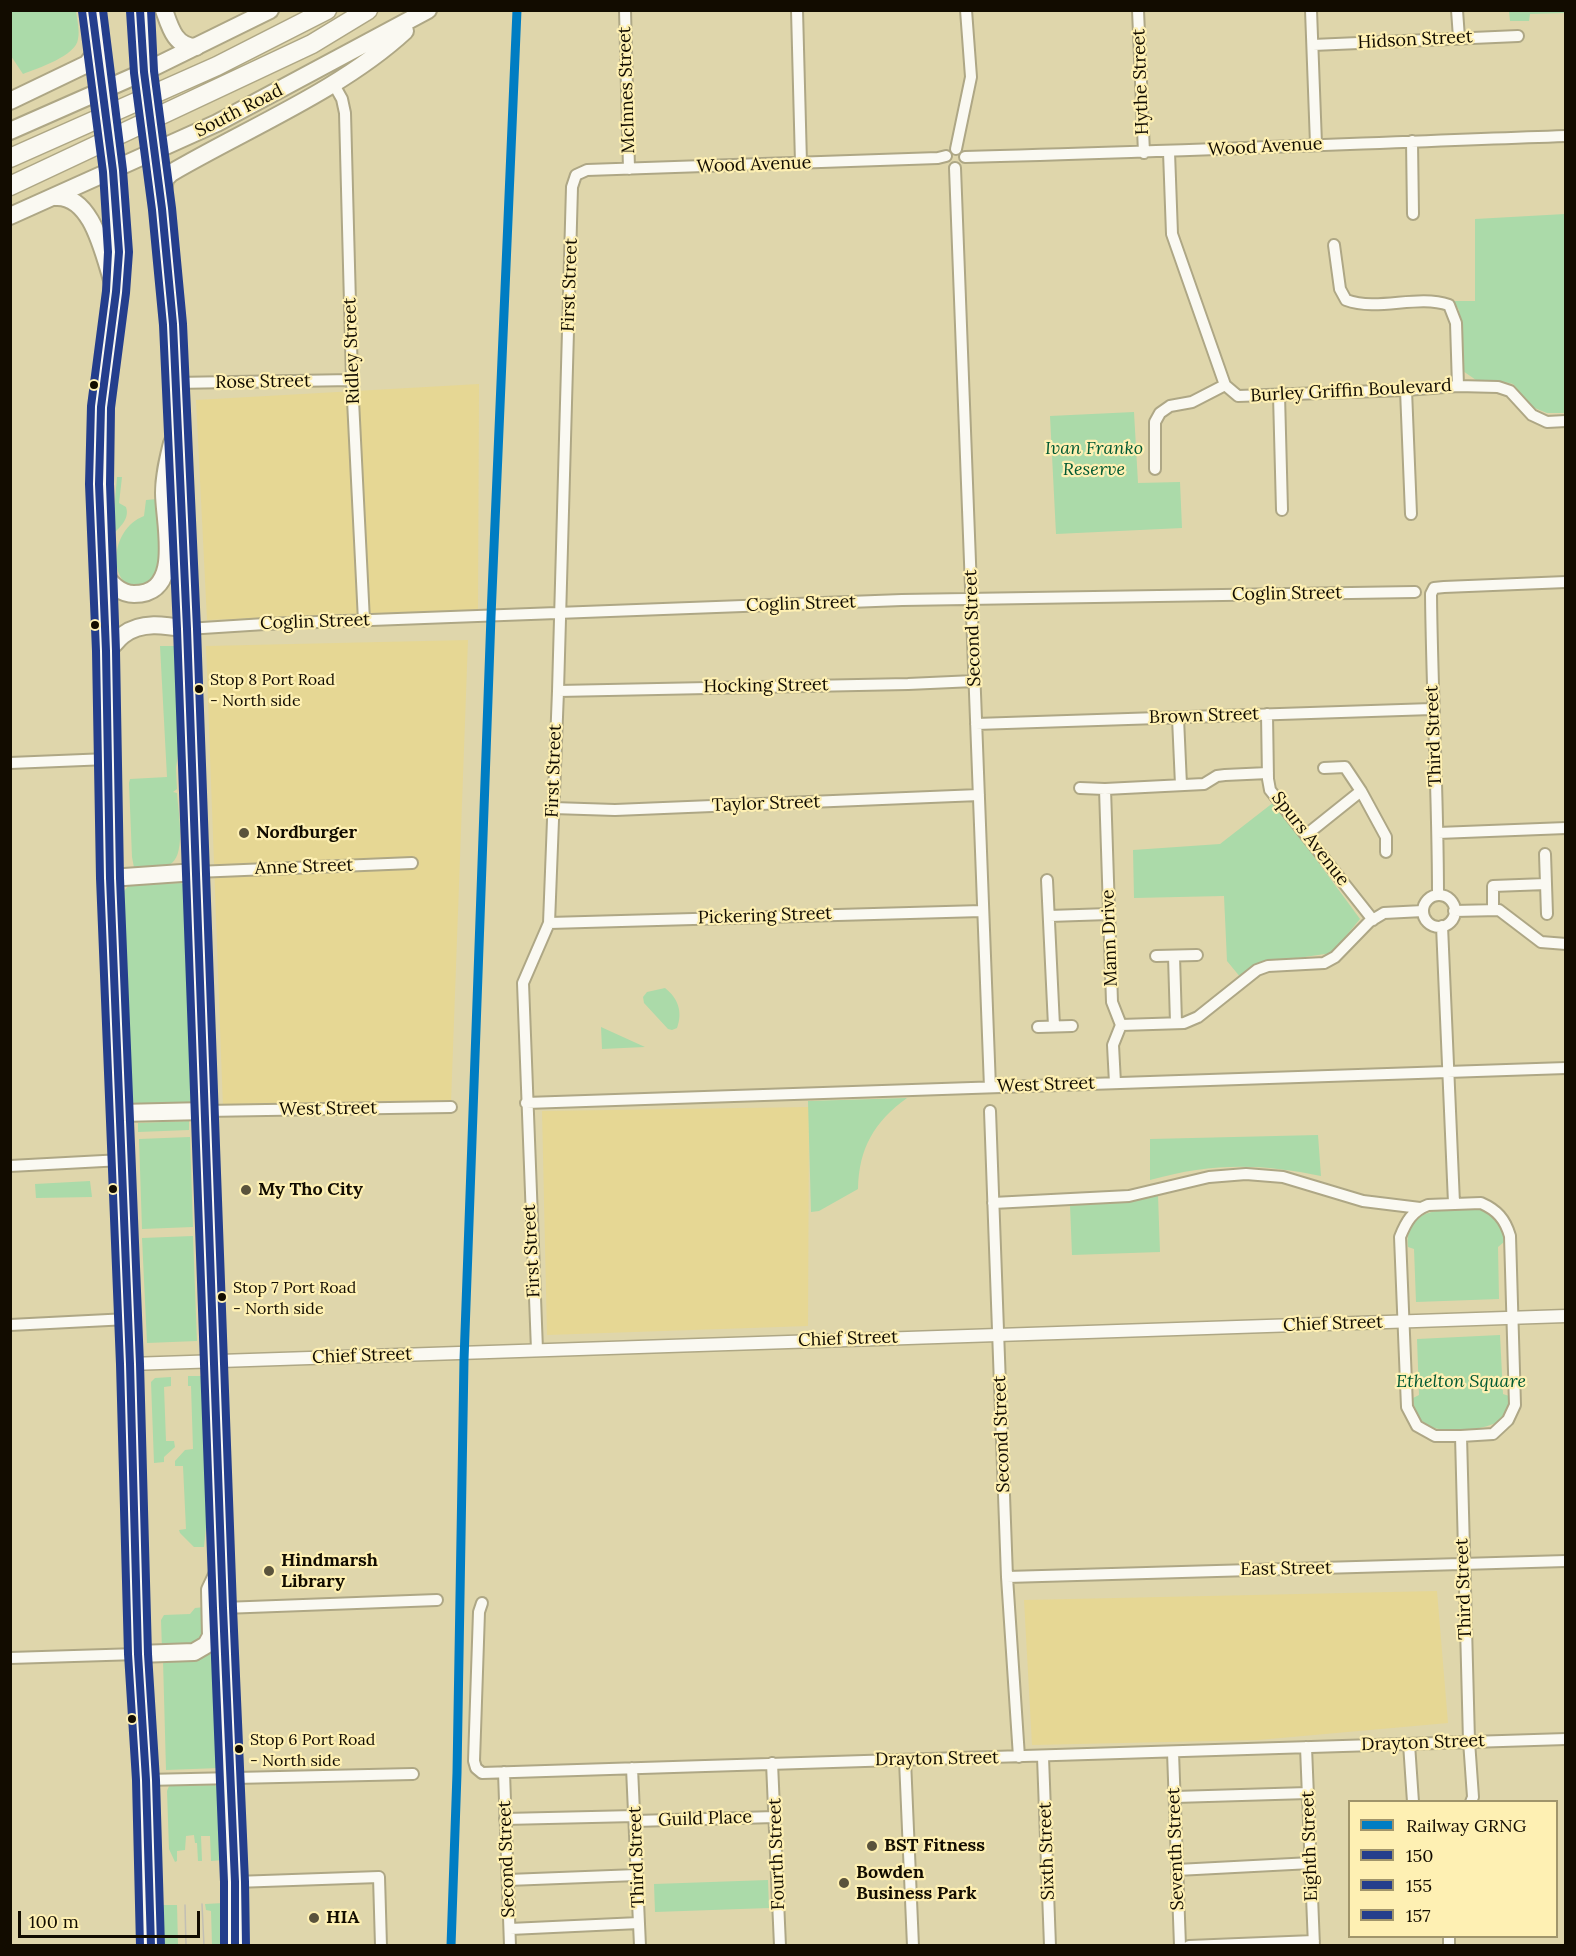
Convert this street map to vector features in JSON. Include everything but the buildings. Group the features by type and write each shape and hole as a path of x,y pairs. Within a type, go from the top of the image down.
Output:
{"highway":[{"path":"10,158 217,66 327,10"},
{"path":"10,186 312,44 368,10"}],"main road":[{"path":"92,10 112,163 119,252 101,407 99,484 106,651 110,878 151,1946"},
{"path":"140,10 145,77 162,209 173,324 187,629 221,1568 235,1882 235,1946"},
{"path":"164,10 178,41 187,46 196,47"},
{"path":"10,131 145,77 196,47 270,10"},
{"path":"162,209 162,185 171,172 333,83 385,49 426,12"},
{"name":"South Road","path":"10,216 55,197 112,163 154,143 235,114 426,12"},
{"path":"10,101 87,64 93,56 96,40"},
{"path":"55,197 72,200 86,212 97,236 116,292"},
{"path":"102,570 114,585 129,594 150,591 164,575 168,558 164,480 176,421"},
{"path":"106,651 115,646 119,637 132,628 162,625 187,629"},
{"path":"110,878 196,872"},
{"path":"120,1113 205,1111"},
{"path":"138,1654 194,1652 206,1645 211,1636 210,1590 221,1568"}],"street":[{"name":"McInnes Street","path":"625,10 629,169"},
{"path":"797,10 801,163"},
{"path":"956,148 970,77 966,10"},
{"name":"Hythe Street","path":"1138,10 1144,153"},
{"path":"1311,10 1316,144"},
{"path":"1457,10 1459,38"},
{"name":"Hidson Street","path":"1313,45 1518,36"},
{"name":"Ridley Street","path":"333,83 343,102 345,113 352,380 364,621"},
{"name":"Wood Avenue","path":"965,157 1144,153 1316,144 1566,136"},
{"path":"1412,141 1413,214"},
{"path":"956,148 962,151 965,157 962,166 955,168 947,163 946,156 950,150 956,148"},
{"name":"Burley Griffin Boulevard","path":"1169,152 1172,234 1225,385 1238,396 1458,386 1498,387 1510,391 1532,415 1547,422 1566,422"},
{"name":"Wood Avenue","path":"572,187 576,175 587,170 946,156"},
{"name":"Second Street","path":"955,168 990,1087"},
{"name":"First Street","path":"537,1350 523,983 549,923 572,187"},
{"path":"1334,245 1341,290 1346,300 1359,305 1436,300 1449,305 1456,323 1458,386"},
{"name":"Rose Street","path":"174,383 352,380"},
{"path":"1155,469 1155,422 1160,413 1170,406 1192,402 1225,385"},
{"path":"1406,390 1411,514"},
{"path":"1279,395 1282,510"},
{"name":"Third Street","path":"1438,895 1431,594 1434,588 1444,587 1566,582"},
{"name":"Coglin Street","path":"187,629 265,624 972,598 1415,592"},
{"name":"Hocking Street","path":"558,691 974,681"},
{"name":"Brown Street","path":"976,724 1432,709"},
{"name":"Spurs Avenue","path":"1268,714 1270,790 1373,920"},
{"path":"1178,718 1181,785"},
{"path":"10,763 108,759"},
{"path":"1324,768 1345,767 1386,837 1386,852"},
{"path":"1080,788 1105,789 1204,784 1217,776 1268,773"},
{"name":"Mann Drive","path":"1105,789 1112,1002 1121,1025"},
{"path":"1306,835 1361,791"},
{"name":"Taylor Street","path":"553,808 615,810 979,795"},
{"path":"1438,833 1566,828"},
{"path":"1545,854 1547,914"},
{"name":"Anne Street","path":"196,872 412,863"},
{"path":"1047,880 1054,1026"},
{"path":"1493,909 1493,886 1546,885"},
{"path":"1438,895 1451,901 1455,911 1451,921 1442,926 1428,922 1423,910 1427,900 1438,895"},
{"path":"1114,1083 1113,1045 1121,1025 1184,1023 1198,1017 1257,970 1268,966 1324,963 1335,957 1373,920 1384,913 1423,910"},
{"path":"1455,911 1499,910 1541,942 1566,944"},
{"name":"Pickering Street","path":"549,923 982,911"},
{"path":"1049,916 1109,914"},
{"path":"1442,926 1454,1203"},
{"path":"1156,956 1197,955"},
{"path":"1174,956 1176,1023"},
{"path":"1038,1027 1072,1026"},
{"name":"West Street","path":"526,1103 1566,1068"},
{"name":"West Street","path":"205,1111 451,1107"},
{"name":"Second Street","path":"990,1111 1007,1577 1019,1757"},
{"path":"10,1166 122,1160"},
{"path":"993,1203 1129,1196 1209,1177 1246,1174 1283,1177 1363,1201 1420,1208"},
{"path":"1481,1203 1495,1209 1506,1222 1510,1236 1515,1406 1508,1420 1493,1434 1435,1436 1417,1426 1407,1407 1400,1237 1406,1221 1420,1208 1428,1205 1481,1203"},
{"path":"1394,1204 1404,1226"},
{"name":"Chief Street","path":"130,1365 1566,1316"},
{"path":"10,1325 128,1319"},
{"name":"Third Street","path":"1461,1436 1463,1565 1472,1800"},
{"name":"East Street","path":"1007,1577 1566,1562"},
{"path":"223,1608 437,1600"},
{"name":"Drayton Street","path":"482,1604 479,1611 474,1761 476,1768 482,1773 1566,1739"},
{"path":"10,1658 138,1654"},
{"path":"1409,1744 1413,1800"},
{"name":"Eighth Street","path":"1306,1747 1314,1943"},
{"name":"Seventh Street","path":"1173,1752 1180,1946"},
{"name":"Sixth Street","path":"1043,1757 1050,1946"},
{"path":"904,1760 913,1946"},
{"name":"Fourth Street","path":"772,1763 780,1946"},
{"name":"Third Street","path":"632,1768 640,1946"},
{"name":"Second Street","path":"504,1772 510,1946"},
{"path":"146,1780 413,1774"},
{"path":"1175,1797 1308,1793"},
{"name":"Guild Place","path":"506,1819 775,1817"},
{"path":"1177,1870 1311,1863"},
{"path":"508,1880 637,1875"},
{"path":"235,1882 379,1877 381,1946"},
{"path":"510,1929 639,1923"},
{"path":"1189,1946 1314,1943"}],"shaded area":[{"path":"479,384 478,610 207,620 196,400"},
{"path":"468,640 451,1102 223,1108 206,646"},
{"path":"809,1107 808,1326 547,1335 542,1111"},
{"path":"1437,1591 1448,1723 1258,1740 1032,1745 1024,1600"}],"green space":[{"path":"1565,10 1565,13 1530,14 1529,21 1510,21 1509,11"},
{"path":"10,11 76,11 79,32 76,45 55,61 23,74 11,56"},
{"path":"1565,214 1565,413 1547,413 1532,407 1513,384 1496,380 1476,380 1463,371 1459,310 1453,301 1475,301 1475,219"},
{"name":"Ivan Franko Reserve","path":"1134,412 1138,483 1180,482 1182,528 1056,534 1050,416"},
{"path":"117,477 122,477 119,503 126,507 127,515 112,535"},
{"path":"157,499 161,544 158,570 150,581 134,586 125,582 119,574 116,562 117,549 122,536 131,524 144,516 146,500"},
{"path":"160,646 177,646 181,734 176,768 177,789 173,792 177,793 180,820 179,850 172,863 159,869 135,873 132,857 130,779 167,777"},
{"path":"1274,802 1360,919 1332,953 1263,963 1241,978 1227,961 1224,896 1134,898 1133,850 1220,844"},
{"path":"181,883 186,886 188,906 194,1100 191,1106 135,1107 131,1101 124,891 129,885"},
{"path":"665,988 673,996 679,1011 677,1028 672,1030 668,1029 644,1003 643,997 647,992"},
{"path":"601,1027 645,1047 602,1049"},
{"path":"907,1098 895,1107 870,1137 861,1161 858,1189 819,1211 811,1212 808,1101"},
{"path":"189,1121 189,1130 138,1132 138,1123"},
{"path":"1318,1135 1321,1176 1277,1169 1235,1167 1193,1170 1150,1180 1150,1139"},
{"path":"190,1137 193,1227 142,1229 139,1139"},
{"path":"90,1181 92,1197 36,1198 35,1184"},
{"path":"1158,1195 1160,1252 1072,1255 1070,1205 1129,1202"},
{"path":"1476,1208 1493,1216 1503,1235 1504,1242 1498,1247 1499,1299 1416,1302 1414,1249 1408,1247 1409,1233 1413,1223 1430,1212"},
{"path":"193,1236 197,1341 147,1343 142,1238"},
{"name":"Ethelton Square","path":"1500,1335 1503,1394 1509,1396 1507,1411 1503,1418 1488,1426 1466,1430 1444,1430 1424,1423 1417,1413 1413,1398 1419,1395 1417,1339"},
{"path":"188,1376 204,1378 209,1498 204,1547 194,1547 179,1530 186,1529 183,1466 175,1466 175,1461 185,1450 193,1449 191,1386 188,1386"},
{"path":"171,1377 171,1386 164,1387 166,1441 174,1441 175,1447 164,1457 164,1462 154,1463 151,1382 155,1378"},
{"path":"205,1607 207,1632 202,1643 162,1650 161,1620 164,1615 190,1614 195,1608"},
{"path":"215,1645 220,1768 166,1770 163,1660 185,1660 198,1657 210,1651"},
{"path":"215,1785 221,1790 223,1860 211,1861 210,1836 201,1836 202,1861 198,1861 194,1835 186,1836 185,1850 177,1851 175,1862 169,1849 167,1791 169,1786"},
{"path":"768,1880 769,1908 655,1912 654,1884"},
{"path":"224,1903 226,1945 212,1945 211,1911 206,1910 205,1904"},
{"path":"161,1905 177,1905 178,1945 163,1945"}],"tram line":[{"path":"202,1904 204,1946"},
{"path":"185,1905 186,1946"}],"rail line":[{"name":"GRNG","path":"451,1946 457,1773 464,1360 491,616 517,10"}],"transit line":[{"name":"150","path":"92,10 113,171 119,252 101,407 99,484 106,651 110,878 151,1946"},
{"name":"157","path":"103,10 123,170 129,252 111,408 110,484 120,878 161,1946"},
{"name":"150","path":"140,10 144,72 162,209 173,324 187,629 235,1882 235,1946"},
{"name":"157","path":"151,10 154,71 172,208 183,324 197,629 246,1946"},
{"name":"155","path":"82,11 103,172 108,252 106,291 91,406 89,484 96,651 100,878 120,1364 128,1654 136,1780 140,1946"},
{"name":"155","path":"130,11 134,73 152,210 163,325 177,629 224,1882 224,1946"}],"place":[{"name":"Stop 8 Port Road - North side","path":"199,689"},
{"name":"Nordburger","path":"244,833"},
{"name":"My Tho City","path":"246,1190"},
{"name":"Stop 7 Port Road - North side","path":"222,1297"},
{"name":"Hindmarsh Library","path":"269,1571"},
{"name":"Stop 6 Port Road - North side","path":"239,1749"},
{"name":"BST Fitness","path":"872,1846"},
{"name":"Bowden Business Park","path":"844,1883"},
{"name":"HIA","path":"314,1918"}]}
